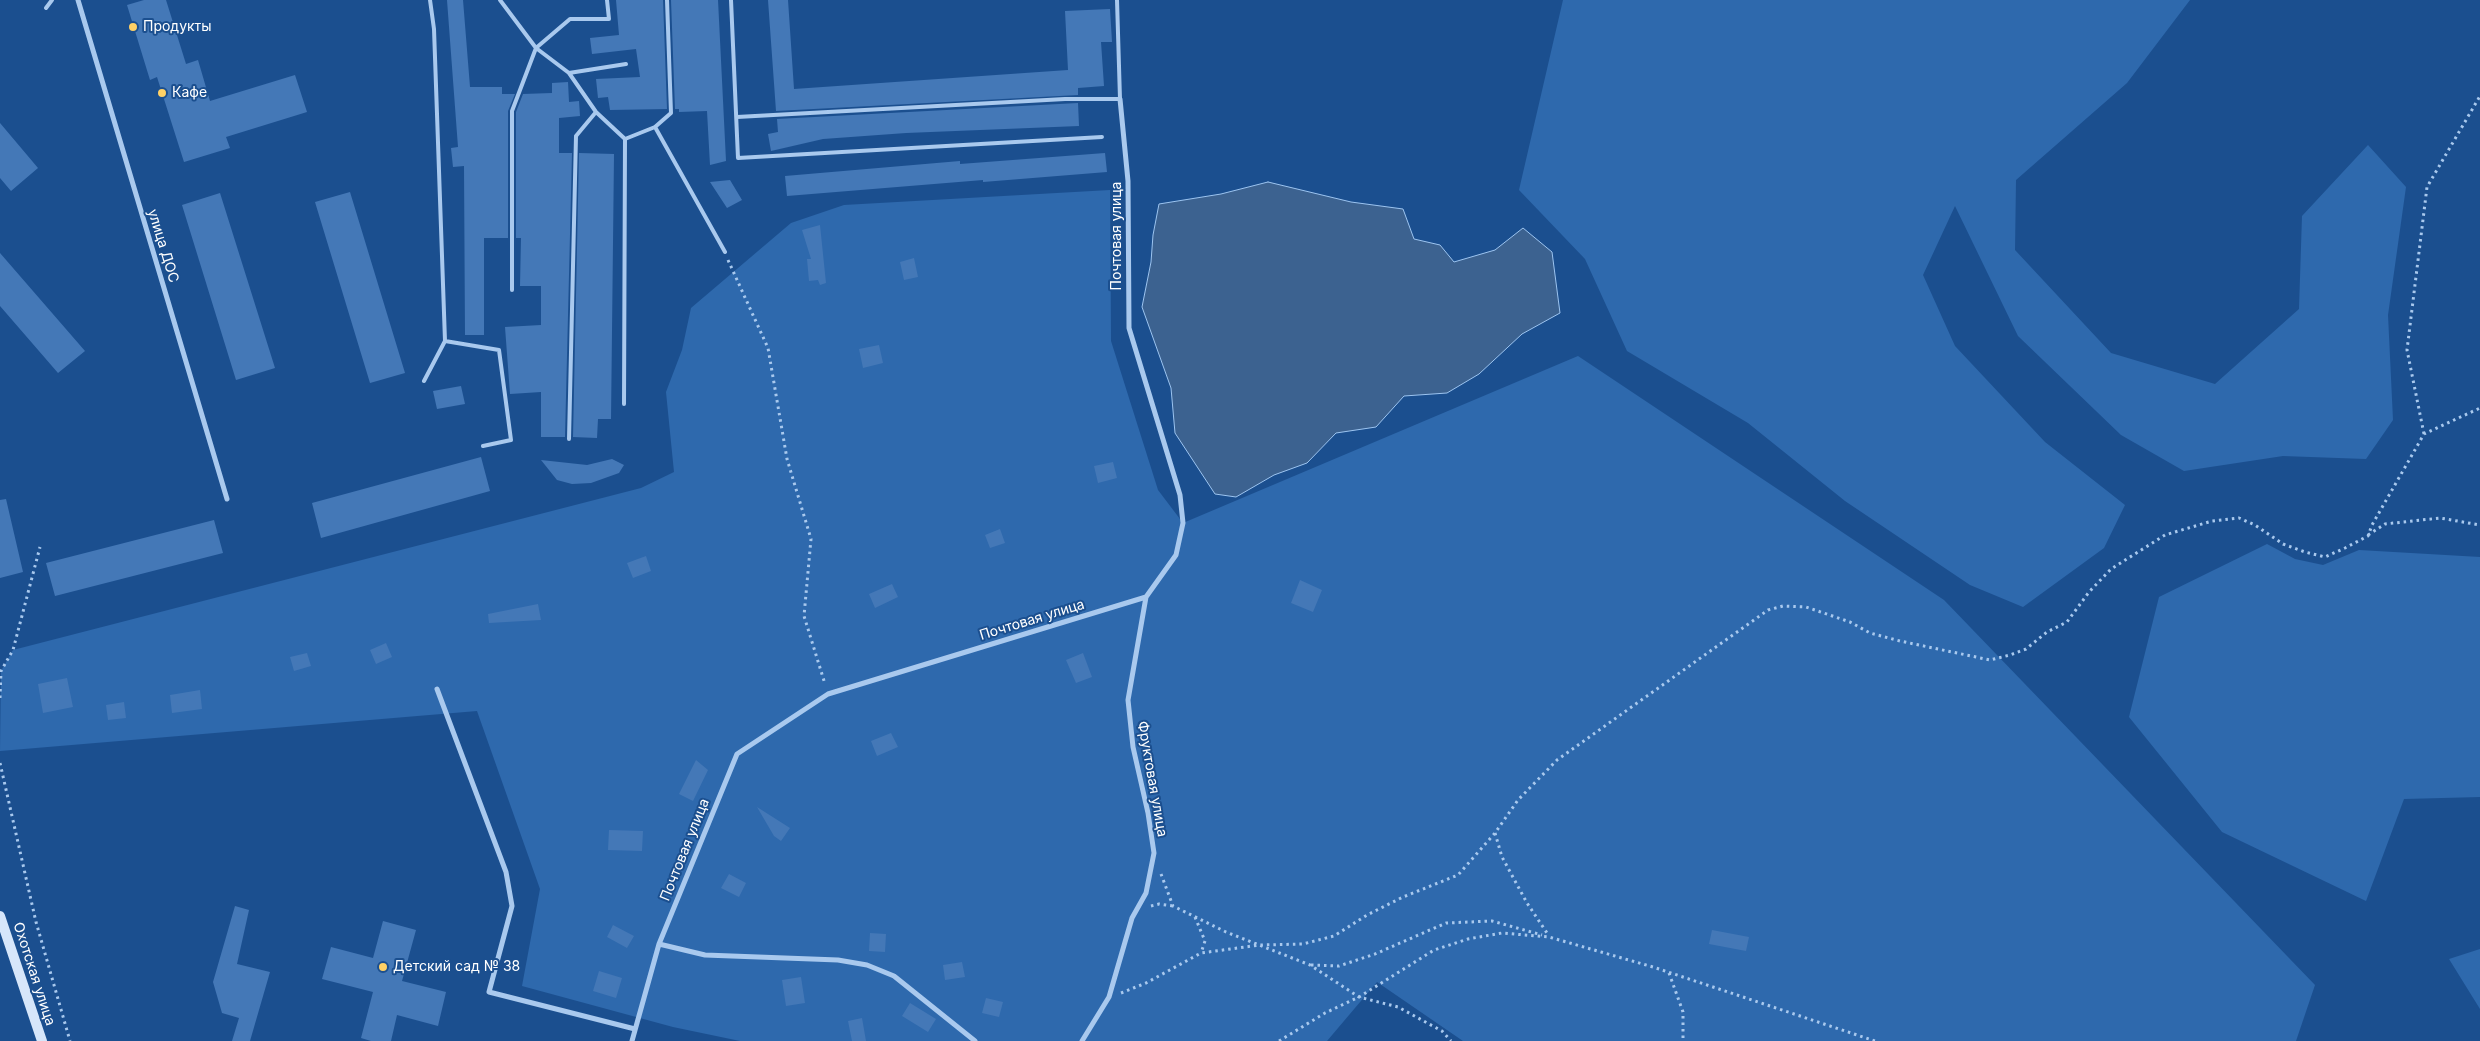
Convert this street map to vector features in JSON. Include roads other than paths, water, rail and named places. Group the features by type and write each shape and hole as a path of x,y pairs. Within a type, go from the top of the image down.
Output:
{"street":[{"name":"улица ДОС","path":"78,0 227,499"},
{"name":"Почтовая улица","path":"632,1041 659,944 737,754 828,694 1146,597 1176,555 1183,523 1173,470 1129,328 1128,181 1120,99"},
{"name":"Фруктовая улица","path":"1082,1041 1109,997 1132,918 1146,893 1154,852 1148,813 1133,747 1128,700 1146,597"},
{"path":"437,689 506,872 512,906 489,992 635,1029"},
{"name":"Охотская улица","path":"0,916 42,1041"},
{"path":"659,944 704,955 838,960 867,966 894,976 975,1041"}],"lane":[{"path":"46,8 52,0"},
{"path":"424,381 445,340 434,29 430,0"},
{"path":"500,0 536,48 569,74 596,112 625,139 624,404"},
{"path":"512,290 512,111 536,48 570,19 609,19 606,0"},
{"path":"625,139 656,127 671,113 667,0"},
{"path":"731,0 738,158 1102,138"},
{"path":"737,117 1065,99 1120,99 1117,0"},
{"path":"569,74 626,64"},
{"path":"569,439 576,136 596,112"},
{"path":"656,127 725,252"},
{"path":"445,340 499,350 511,440 483,446"}],"place":[{"name":"Продукты","path":"133,27"},
{"name":"Кафе","path":"162,93"},
{"name":"Детский сад № 38","path":"383,967"}]}
